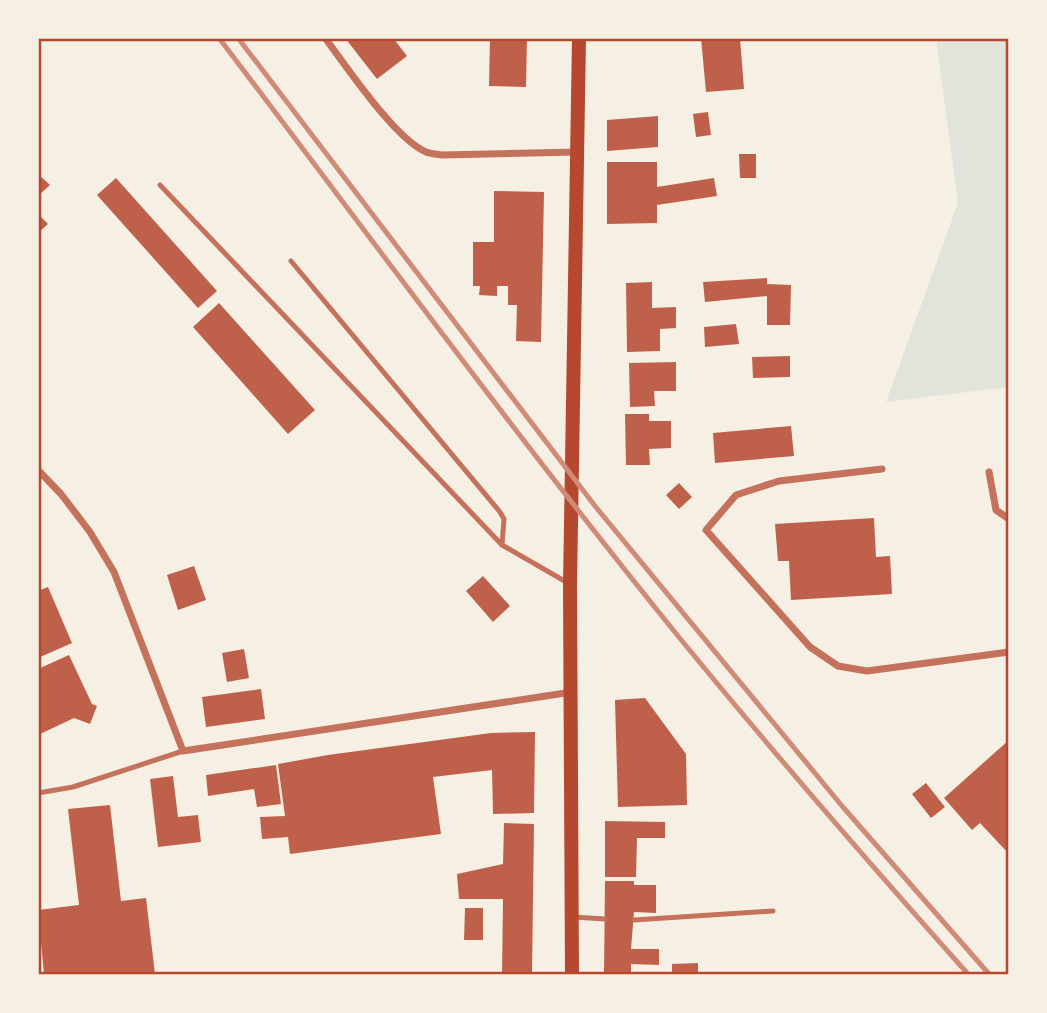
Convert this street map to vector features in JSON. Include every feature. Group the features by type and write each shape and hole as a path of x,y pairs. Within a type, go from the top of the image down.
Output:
{"main road":[{"path":"572,975 570,584 579,38"}],"street":[{"path":"325,38 386,116 408,140 426,152 442,155 578,152"},
{"path":"882,469 779,481 736,495 706,530 810,647 838,666 867,671 1009,652"},
{"path":"38,470 90,532 114,572 183,751 572,692"},
{"path":"989,472 996,510 1009,519"}],"lane":[{"path":"160,185 502,545 570,584"},
{"path":"291,261 500,512 504,519 502,545"},
{"path":"38,793 73,787 183,751"},
{"path":"634,920 773,911"},
{"path":"571,917 605,919"}],"shaded area":[{"path":"936,39 1008,39 1008,387 886,402 958,203"}],"building":[{"path":"345,38 393,38 407,56 377,79"},
{"path":"490,38 527,38 526,87 489,86"},
{"path":"701,38 740,38 744,89 706,92"},
{"path":"708,112 711,135 696,137 693,114"},
{"path":"658,116 658,147 607,151 607,120"},
{"path":"739,154 756,154 756,178 740,178"},
{"path":"607,162 657,162 657,187 714,178 717,196 657,205 657,223 607,224"},
{"path":"38,174 50,185 38,196"},
{"path":"116,178 217,291 198,308 97,195"},
{"path":"494,191 544,192 541,342 516,341 517,305 508,305 508,286 497,286 497,296 479,295 480,286 473,286 473,242 494,242"},
{"path":"38,214 48,224 38,233"},
{"path":"767,278 767,284 791,285 790,325 767,325 767,296 705,302 703,282"},
{"path":"652,282 652,308 676,307 676,328 660,329 660,351 627,352 626,283"},
{"path":"219,303 315,410 288,434 193,327"},
{"path":"736,324 739,344 705,347 704,327"},
{"path":"790,356 790,377 753,378 752,357"},
{"path":"676,362 676,391 654,391 655,406 630,407 629,363"},
{"path":"625,414 649,414 649,421 671,421 671,448 649,449 650,465 626,465"},
{"path":"791,426 794,456 715,463 713,433"},
{"path":"679,483 692,497 679,509 666,495"},
{"path":"874,518 876,557 890,556 892,594 791,600 789,561 778,561 775,524"},
{"path":"194,566 206,600 178,610 167,575"},
{"path":"483,576 510,606 493,622 466,591"},
{"path":"48,587 72,643 38,658 38,591"},
{"path":"244,649 249,678 227,682 222,653"},
{"path":"69,655 92,704 97,706 90,724 74,718 38,735 38,693 41,692 38,686 38,669"},
{"path":"261,689 265,719 206,727 202,697"},
{"path":"645,698 686,754 687,805 618,807 615,700"},
{"path":"535,732 534,813 493,814 492,770 433,777 441,834 290,854 288,837 262,839 260,817 285,816 278,764 491,733"},
{"path":"1009,740 1009,854 980,823 972,830 944,798"},
{"path":"276,765 281,804 257,807 254,789 208,796 206,775"},
{"path":"173,776 178,817 198,815 201,842 158,847 150,779"},
{"path":"926,783 945,807 931,818 912,794"},
{"path":"110,805 121,901 146,898 155,974 44,974 38,910 79,905 68,809"},
{"path":"605,821 665,822 665,838 637,838 636,877 605,877"},
{"path":"504,823 534,824 532,974 502,974 503,899 459,899 457,874 503,864"},
{"path":"605,881 634,881 634,885 656,885 656,913 634,912 631,949 659,949 659,965 631,964 631,974 604,974"},
{"path":"465,908 483,908 483,940 464,940"},
{"path":"698,963 698,974 672,974 672,964"}],"railway":[{"path":"219,38 619,563 785,764 968,974"},
{"path":"238,38 595,506 842,806 989,974"}]}
